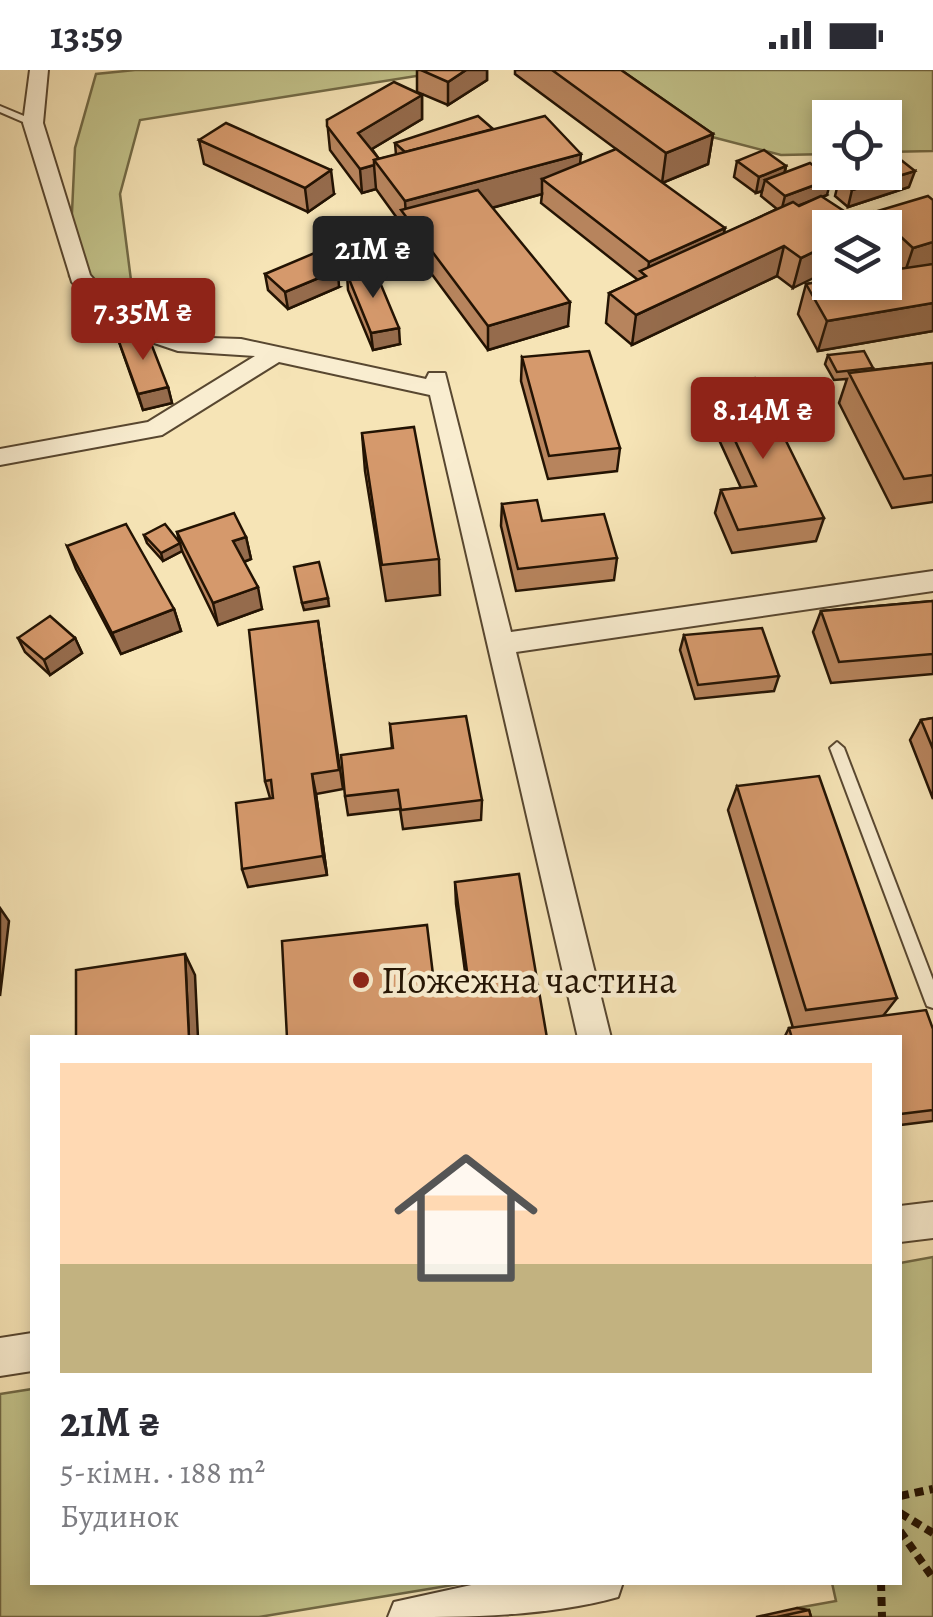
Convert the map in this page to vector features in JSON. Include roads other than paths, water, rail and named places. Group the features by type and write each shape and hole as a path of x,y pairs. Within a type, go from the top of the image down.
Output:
{"street":[{"path":"39,70 33,124 80,277 121,324 178,344 241,346 439,384 594,1035"},
{"path":"0,457 154,429 277,353"},
{"path":"499,644 933,582"},
{"path":"902,1224 933,1220"},
{"path":"0,1357 30,1352"},
{"path":"409,1617 586,1585"}],"lane":[{"path":"0,109 33,124"},
{"path":"837,748 933,1001"}],"place":[{"name":"Пожежна частина","path":"361,980"}]}
